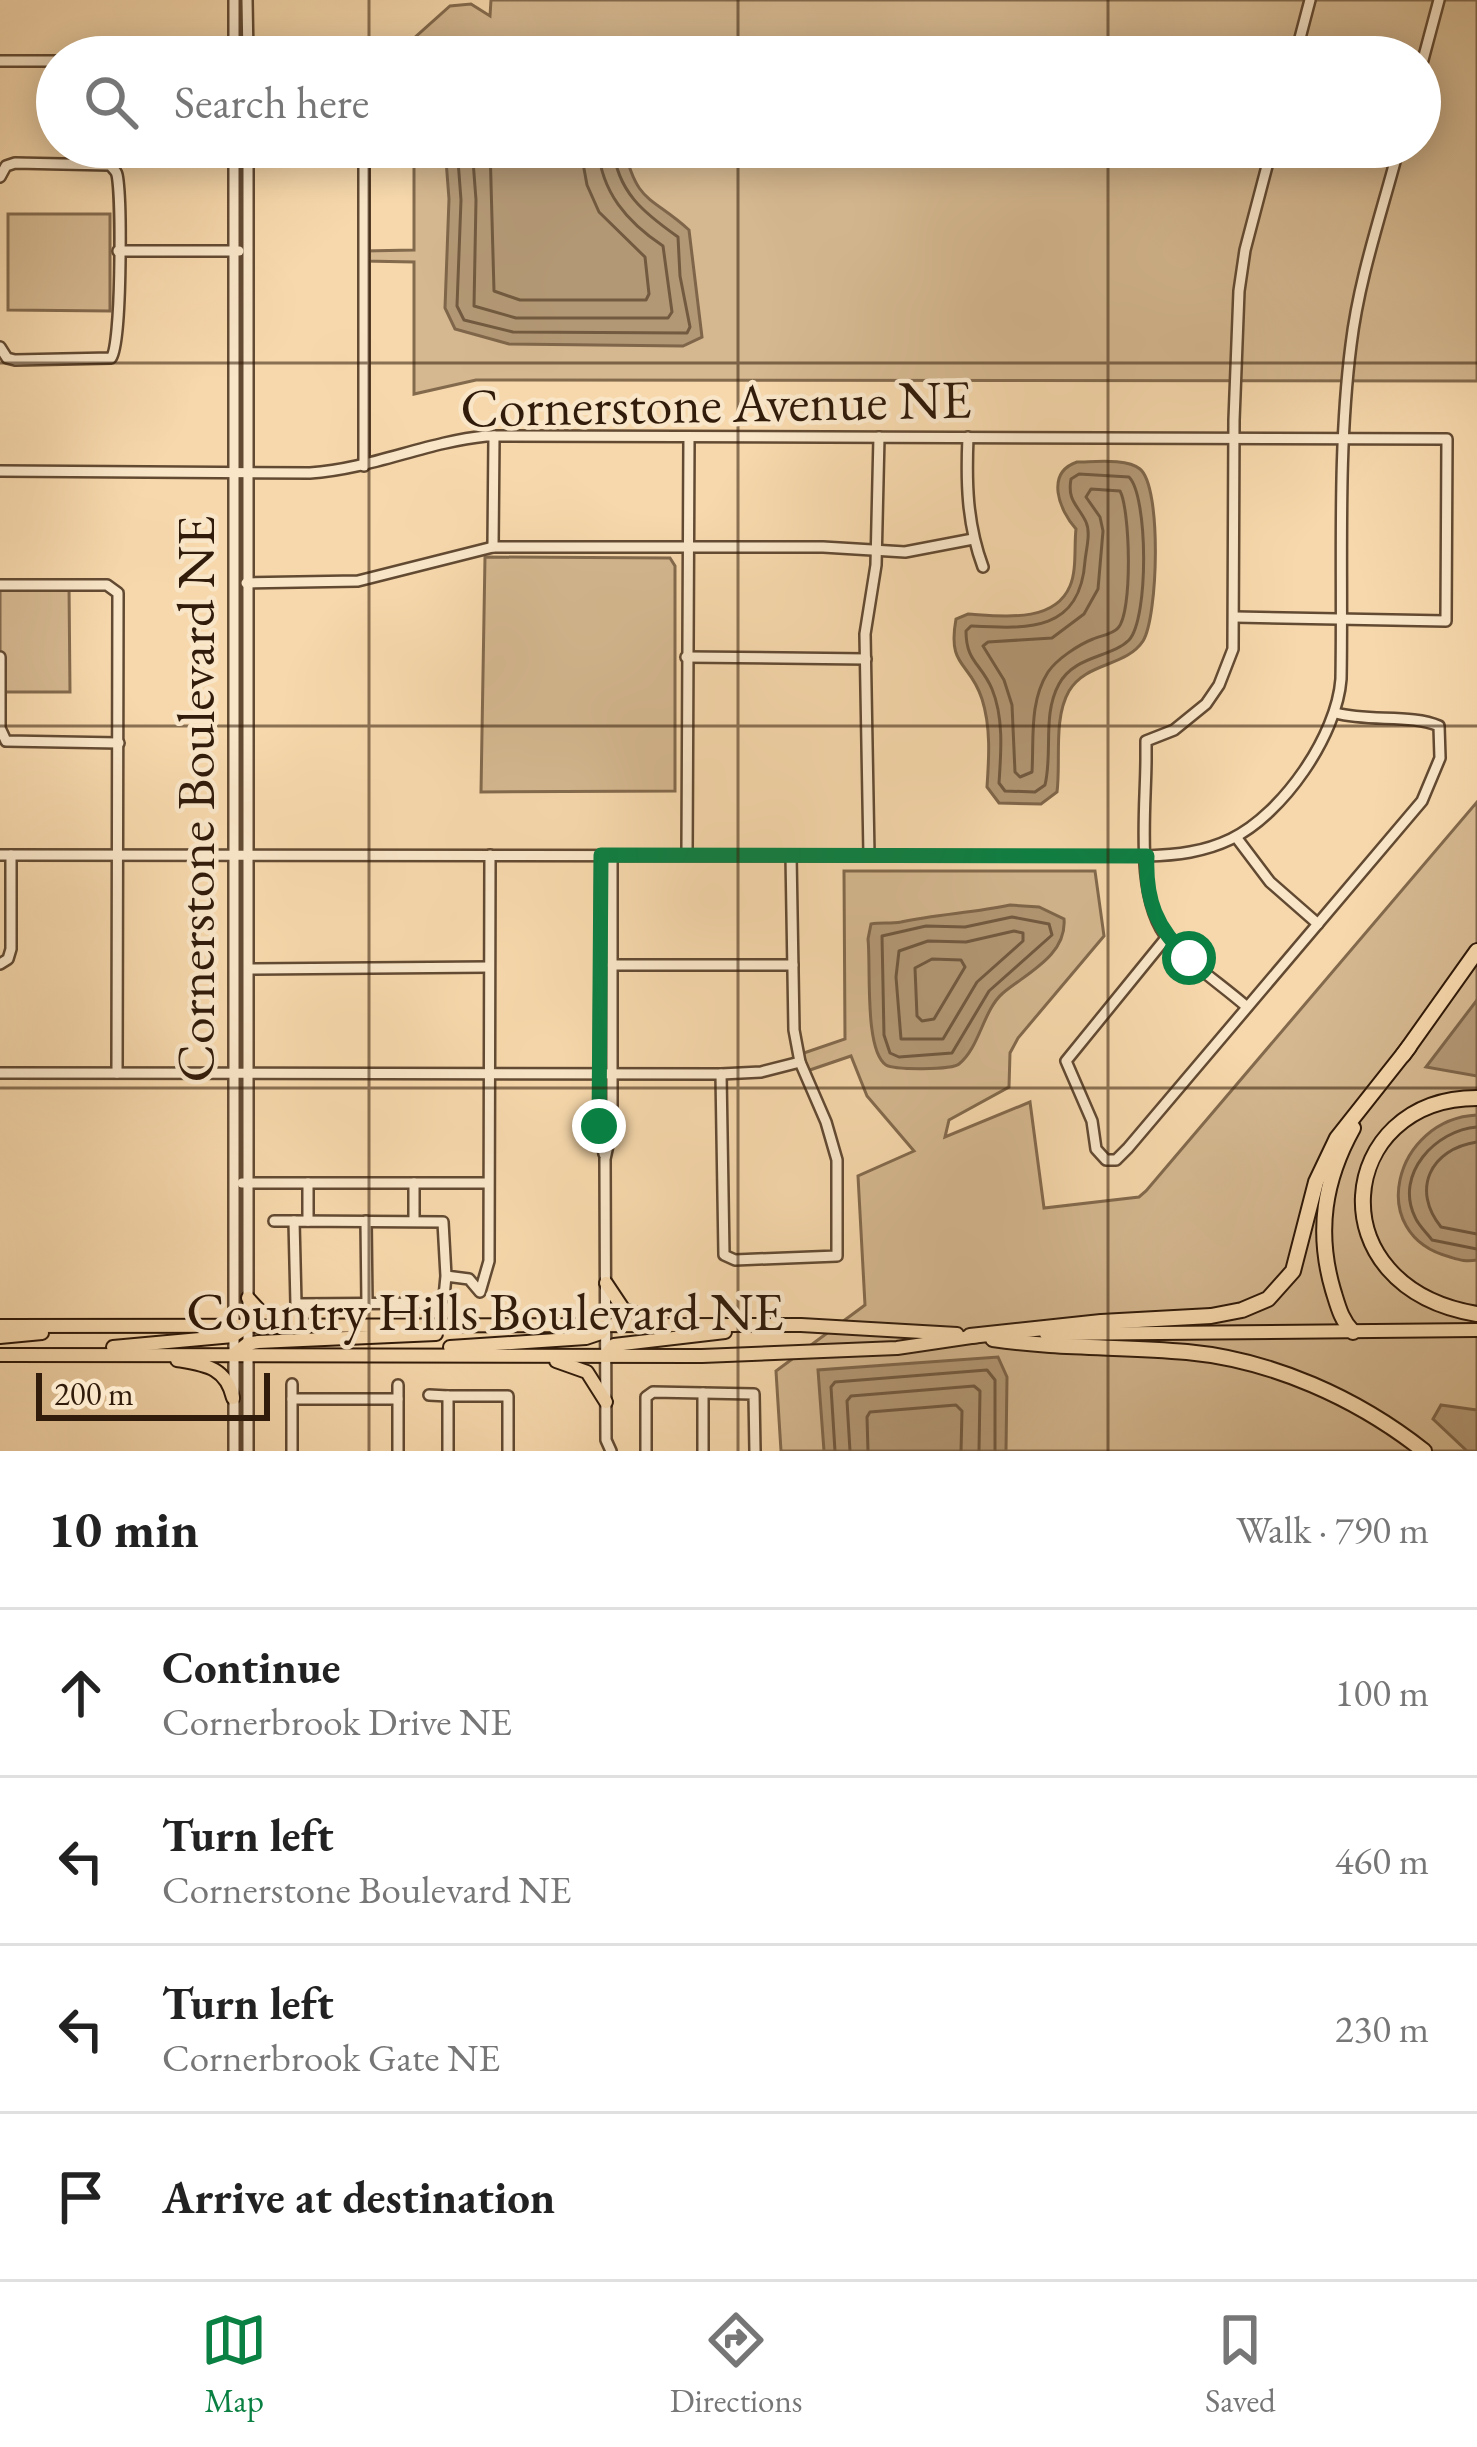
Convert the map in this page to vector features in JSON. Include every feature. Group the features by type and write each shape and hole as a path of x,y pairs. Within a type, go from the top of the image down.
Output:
{"highway":[{"path":"1353,1332 1341,1316 1327,1269 1323,1231 1326,1192 1336,1159 1477,952"},
{"path":"970,1336 1226,1314 1268,1299 1293,1271 1316,1182 1336,1138 1409,1047"},
{"path":"1477,1098 1429,1107 1393,1131 1371,1165 1363,1204 1372,1249 1390,1275 1435,1306 1477,1314"},
{"path":"970,1336 1042,1346 1193,1353 1239,1361 1335,1395 1424,1451"}],"main road":[{"path":"606,1283 619,1306 629,1313 698,1325"},
{"path":"248,1298 267,1314 331,1327"},
{"path":"365,1353 586,1337 601,1333 605,1325"},
{"name":"Country Hills Boulevard NE","path":"0,1326 767,1325 863,1326 970,1336"},
{"path":"606,1355 614,1345 767,1325"},
{"path":"0,1336 96,1326"},
{"path":"242,1351 509,1326"},
{"path":"34,1354 238,1329"},
{"name":"Country Hills Boulevard NE","path":"0,1355 855,1351 970,1336 1477,1330"},
{"path":"147,1354 219,1371 230,1384 233,1398"},
{"path":"525,1355 578,1366 594,1378 606,1402"}],"street":[{"path":"233,0 234,36"},
{"path":"247,0 248,36"},
{"path":"1301,36 1310,0"},
{"path":"1429,36 1439,0"},
{"path":"0,61 36,61"},
{"path":"0,177 6,166 36,163"},
{"path":"0,346 7,358 15,360 111,358 118,343 118,178 112,168"},
{"name":"Cornerstone Boulevard NE","path":"234,168 232,1184 248,1451"},
{"name":"Cornerstone Boulevard NE","path":"234,1451 233,1398 242,1351 238,1329 248,1298 248,168"},
{"path":"364,168 364,466"},
{"path":"1247,1007 1166,938 1150,905 1147,740 1192,718 1220,686 1233,649 1239,291 1266,168"},
{"name":"Cornerstone Boulevard NE","path":"250,855 1147,856 1188,854 1236,837 1290,787 1336,712 1346,385 1358,299 1394,168"},
{"path":"118,251 247,251"},
{"path":"493,547 494,436"},
{"name":"Cornerstone Avenue NE","path":"0,473 310,473 364,466 448,442 494,436 1447,439 1446,621 1342,619"},
{"path":"687,855 688,437"},
{"path":"869,855 866,615 876,550 879,437"},
{"path":"968,437 967,502 983,567"},
{"path":"235,583 358,581 493,547 905,552 973,539"},
{"path":"0,585 101,584 116,589 117,1073"},
{"path":"1234,617 1342,619"},
{"path":"0,657 0,728 6,741 118,743"},
{"path":"686,657 866,659"},
{"path":"1166,938 1066,1061 1087,1105 1101,1156 1116,1160 1422,801 1436,773 1442,739 1439,726 1336,712"},
{"path":"1236,837 1270,882 1318,923"},
{"path":"0,964 11,950 5,855 250,855"},
{"path":"446,1276 469,1279 480,1292 489,1261 490,855"},
{"path":"599,1451 608,1445 605,1160 612,1127 606,1074 607,855"},
{"path":"721,1075 724,1255 735,1260 832,1259 839,1246 837,1160 800,1062 793,1022 791,855"},
{"path":"606,965 793,965"},
{"path":"249,969 489,968"},
{"path":"0,1073 721,1075 800,1062"},
{"path":"308,1183 308,1221"},
{"path":"414,1183 414,1220"},
{"path":"232,1184 488,1183"},
{"path":"274,1222 414,1220 443,1222 446,1276 442,1301 296,1304 293,1222"},
{"path":"366,1221 367,1304"},
{"path":"292,1384 292,1451"},
{"path":"398,1385 398,1451"},
{"path":"646,1451 648,1394 703,1393 754,1394 755,1451"},
{"path":"703,1393 703,1451"},
{"path":"429,1395 508,1396 508,1451"},
{"path":"448,1396 448,1451"},
{"path":"292,1399 398,1399"}],"shaded area":[{"path":"491,0 1477,0 1477,381 476,380 414,394 414,262 364,261 364,251 414,250 414,168 1441,168 1441,36 416,36 450,6 471,4 490,16"},
{"path":"8,214 110,214 110,311 8,310"},
{"path":"485,557 670,558 675,566 675,791 481,792"},
{"path":"0,585 69,585 70,692 0,692"},
{"path":"1477,802 1477,1451 781,1451 776,1371 865,1305 858,1176 914,1151 867,1096 851,1056 804,1072 798,1055 845,1039 844,871 1095,871 1104,936 1018,1038 1010,1053 1009,1087 949,1120 945,1137 1030,1102 1044,1208 1139,1197 1146,1191"}],"water":[{"path":"447,168 630,168 648,198 689,230 702,337 683,346 509,344 455,329 445,308"},
{"path":"1077,462 1127,463 1140,469 1147,481 1155,525 1148,627 1136,649 1085,675 1069,691 1059,727 1057,792 1041,804 999,803 987,787 985,710 957,656 956,619 968,614 1025,615 1052,607 1062,598 1074,573 1076,529 1060,502 1058,483 1067,467"},
{"path":"1010,905 1039,907 1064,919 1052,953 996,1000 959,1064 923,1069 886,1065 871,1026 871,924"},
{"path":"1477,1000 1477,1076 1426,1067"},
{"path":"1477,1115 1477,1260 1466,1261 1423,1245 1406,1226 1399,1203 1400,1179 1409,1156 1426,1136 1448,1121"},
{"path":"998,1357 1007,1377 1006,1451 824,1451 818,1370"},
{"path":"1441,1405 1477,1410 1477,1451 1467,1451 1433,1419"}],"route":[{"path":"599,1126 601,855 1147,856 1150,905 1166,938 1189,958"}]}
